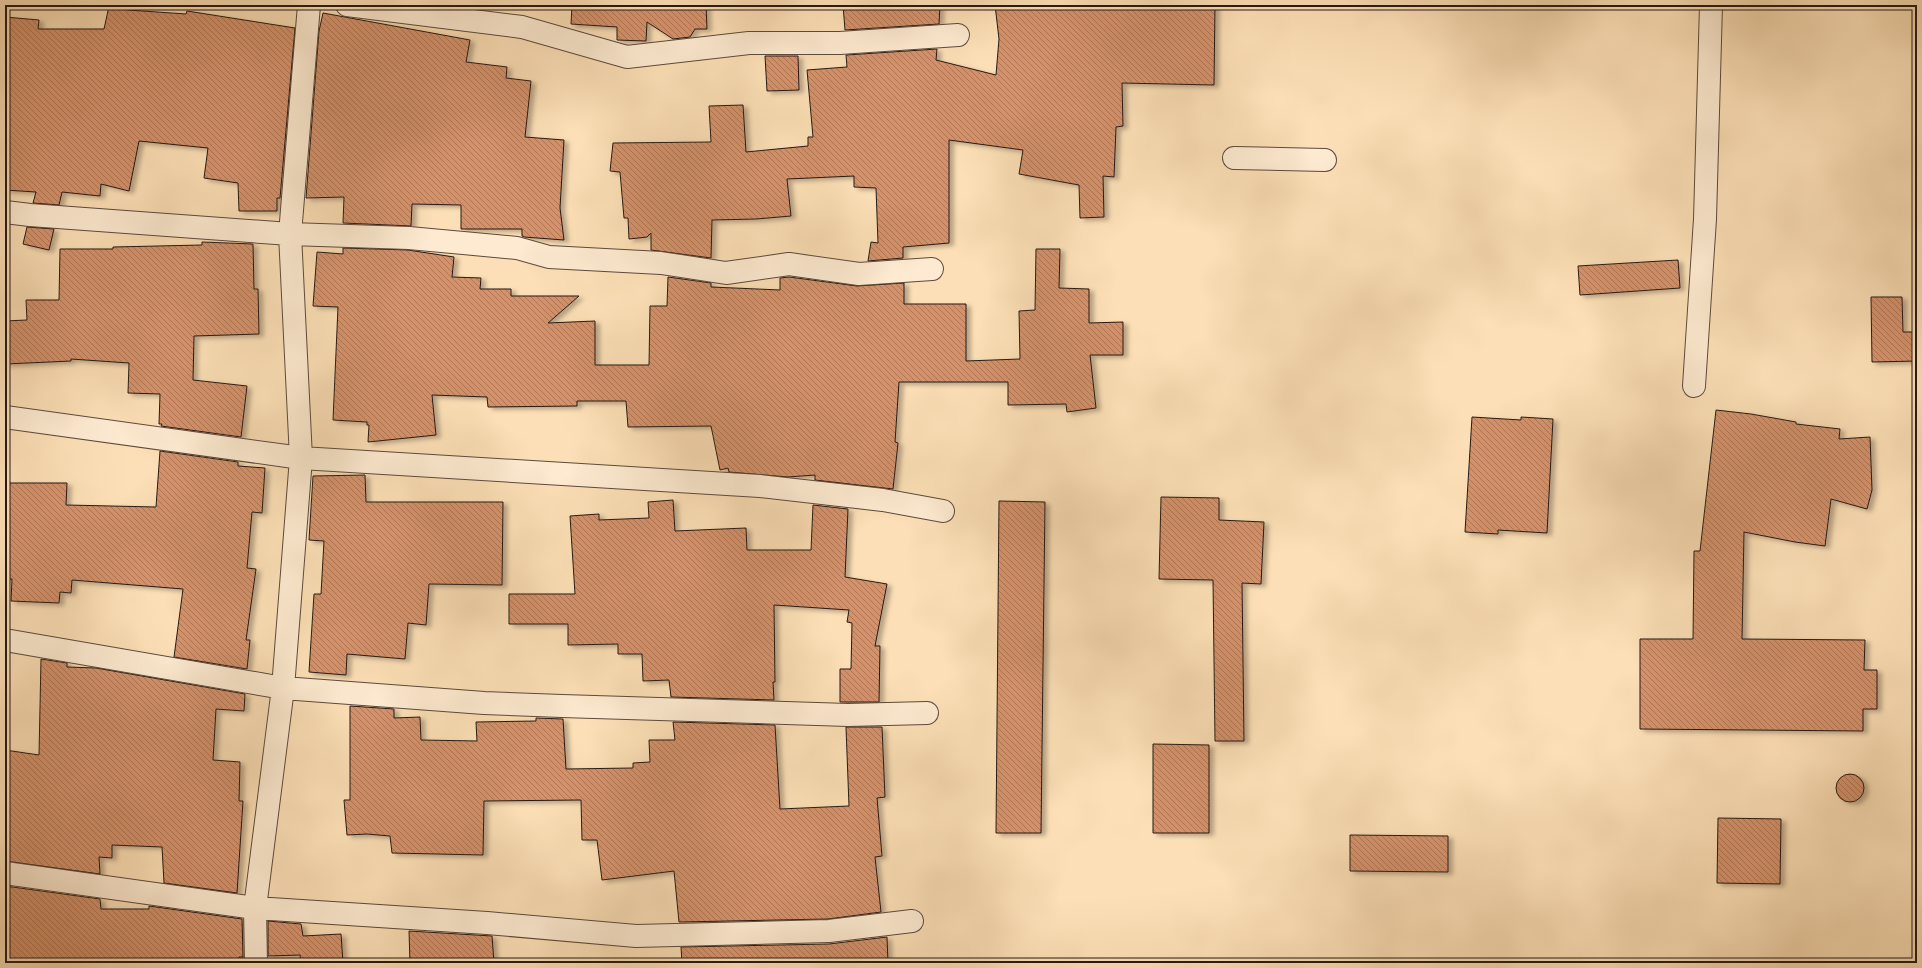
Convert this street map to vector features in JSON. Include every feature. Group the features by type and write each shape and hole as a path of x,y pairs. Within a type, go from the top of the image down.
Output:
{"street":[{"path":"256,963 255,908 283,688 301,458 290,234 309,5"},
{"path":"347,5 522,27 627,57 749,43 840,43 958,35"},
{"path":"1694,386 1705,219 1711,5"},
{"path":"1234,158 1324,160"},
{"path":"5,212 290,234 409,238 517,248 549,257 661,263 726,273 789,264 859,274 932,269"},
{"path":"5,417 301,458 760,486 883,500 943,511"},
{"path":"5,640 283,688 484,703 848,715 928,713"},
{"path":"5,873 255,908 487,923 636,936 829,931 912,921"}],"building":[{"path":"572,5 706,5 707,29 695,29 690,37 673,39 647,22 646,41 617,40 617,27 571,24"},
{"path":"843,5 940,5 939,24 845,30"},
{"path":"995,5 1215,5 1214,85 1122,83 1123,126 1116,127 1114,177 1103,176 1104,217 1080,218 1079,185 1019,174 1023,150 949,140 949,243 903,247 903,258 868,261 871,242 878,243 876,188 854,187 854,176 787,179 791,216 756,219 712,220 711,258 651,250 651,233 647,237 629,239 628,218 624,218 620,172 610,171 613,143 711,142 709,106 743,105 746,152 808,146 808,137 813,137 807,70 847,67 846,55 937,49 936,60 996,75 999,39"},
{"path":"109,6 128,10 186,14 187,11 295,28 280,198 277,198 277,211 239,211 238,183 204,178 208,148 139,141 129,191 101,184 100,196 62,192 59,205 33,203 36,192 5,190 5,17 39,20 38,29 104,29"},
{"path":"323,13 470,40 466,62 507,67 506,78 531,81 525,137 564,140 560,208 564,240 524,237 522,236 522,229 461,229 461,205 412,204 411,226 343,223 344,197 306,198 319,31"},
{"path":"765,56 798,56 799,90 767,91"},
{"path":"27,227 54,229 49,250 23,244"},
{"path":"202,242 253,244 254,289 258,289 259,334 194,336 193,380 247,386 241,437 161,426 162,424 159,424 160,394 128,393 129,363 71,359 71,361 5,364 5,321 27,320 26,300 59,300 60,249 113,249 113,247 202,245"},
{"path":"343,248 408,250 454,257 452,277 481,278 480,289 511,289 511,296 579,296 548,323 595,321 595,365 649,365 650,306 667,306 668,277 711,283 711,287 780,290 780,278 789,277 857,286 904,283 904,304 966,304 966,361 1020,359 1019,311 1035,310 1036,249 1060,249 1059,288 1089,289 1089,323 1123,322 1123,355 1090,355 1096,408 1067,412 1066,404 1008,405 1008,382 899,382 895,442 898,443 893,489 815,480 815,475 788,477 729,472 728,468 720,470 711,426 628,427 626,401 577,401 577,406 488,407 487,397 432,395 436,435 368,442 369,425 367,425 367,422 333,420 338,307 313,306 317,252 343,254"},
{"path":"1678,260 1680,288 1580,295 1578,266"},
{"path":"1871,297 1902,297 1903,332 1917,332 1917,361 1872,362"},
{"path":"1716,410 1751,414 1796,422 1796,424 1840,429 1839,439 1870,437 1872,490 1867,509 1831,499 1825,546 1744,532 1742,639 1865,640 1864,670 1877,670 1877,709 1863,709 1863,731 1640,729 1640,639 1693,639 1694,551 1700,551"},
{"path":"1472,417 1521,420 1521,417 1553,419 1547,533 1498,530 1498,534 1465,532"},
{"path":"160,451 238,462 238,466 265,468 262,513 252,512 247,568 256,569 246,640 250,640 247,669 174,657 183,589 72,580 71,593 60,592 59,603 11,601 12,579 5,579 5,483 67,483 66,505 156,507"},
{"path":"365,475 366,502 503,502 502,585 429,584 426,625 408,623 405,659 347,654 346,675 309,672 314,594 321,594 324,541 309,540 313,476"},
{"path":"1161,497 1219,498 1219,520 1264,522 1261,584 1242,583 1244,741 1215,741 1213,580 1159,579"},
{"path":"673,500 675,531 746,528 747,550 811,550 813,505 848,509 845,577 887,584 875,646 880,646 879,702 840,702 840,669 851,669 852,623 847,622 849,610 774,605 774,700 671,697 669,680 643,681 642,654 618,654 618,644 568,645 568,624 509,624 509,594 575,594 570,516 599,514 599,520 649,518 648,502"},
{"path":"999,501 1045,502 1041,833 996,833"},
{"path":"41,659 67,663 67,667 96,668 245,694 244,711 216,709 213,760 240,762 239,801 243,801 237,893 164,883 162,847 112,845 112,858 99,857 100,874 5,861 5,750 39,755"},
{"path":"350,706 394,709 394,718 420,717 421,740 477,741 476,722 536,721 536,718 563,719 566,769 633,768 633,763 650,762 649,740 675,740 673,722 775,725 780,809 849,806 846,727 882,727 885,797 877,798 882,856 875,857 881,912 828,919 679,922 674,871 602,880 597,840 582,840 581,800 484,801 483,855 392,853 390,836 367,834 347,835 344,800 350,800"},
{"path":"1153,744 1209,745 1209,833 1153,833"},
{"path":"1850,774 1860,778 1864,788 1860,798 1850,802 1840,798 1836,788 1840,778"},
{"path":"1718,818 1781,819 1780,884 1717,883"},
{"path":"1350,835 1448,836 1448,872 1350,871"},
{"path":"5,886 100,899 101,909 149,909 149,906 242,919 243,957 239,957 239,963 5,963"},
{"path":"268,921 301,924 303,936 341,934 343,963 301,963 300,955 268,956"},
{"path":"409,931 492,936 494,963 410,963"},
{"path":"887,937 888,963 763,963 762,959 682,963 681,947 829,944"}]}
